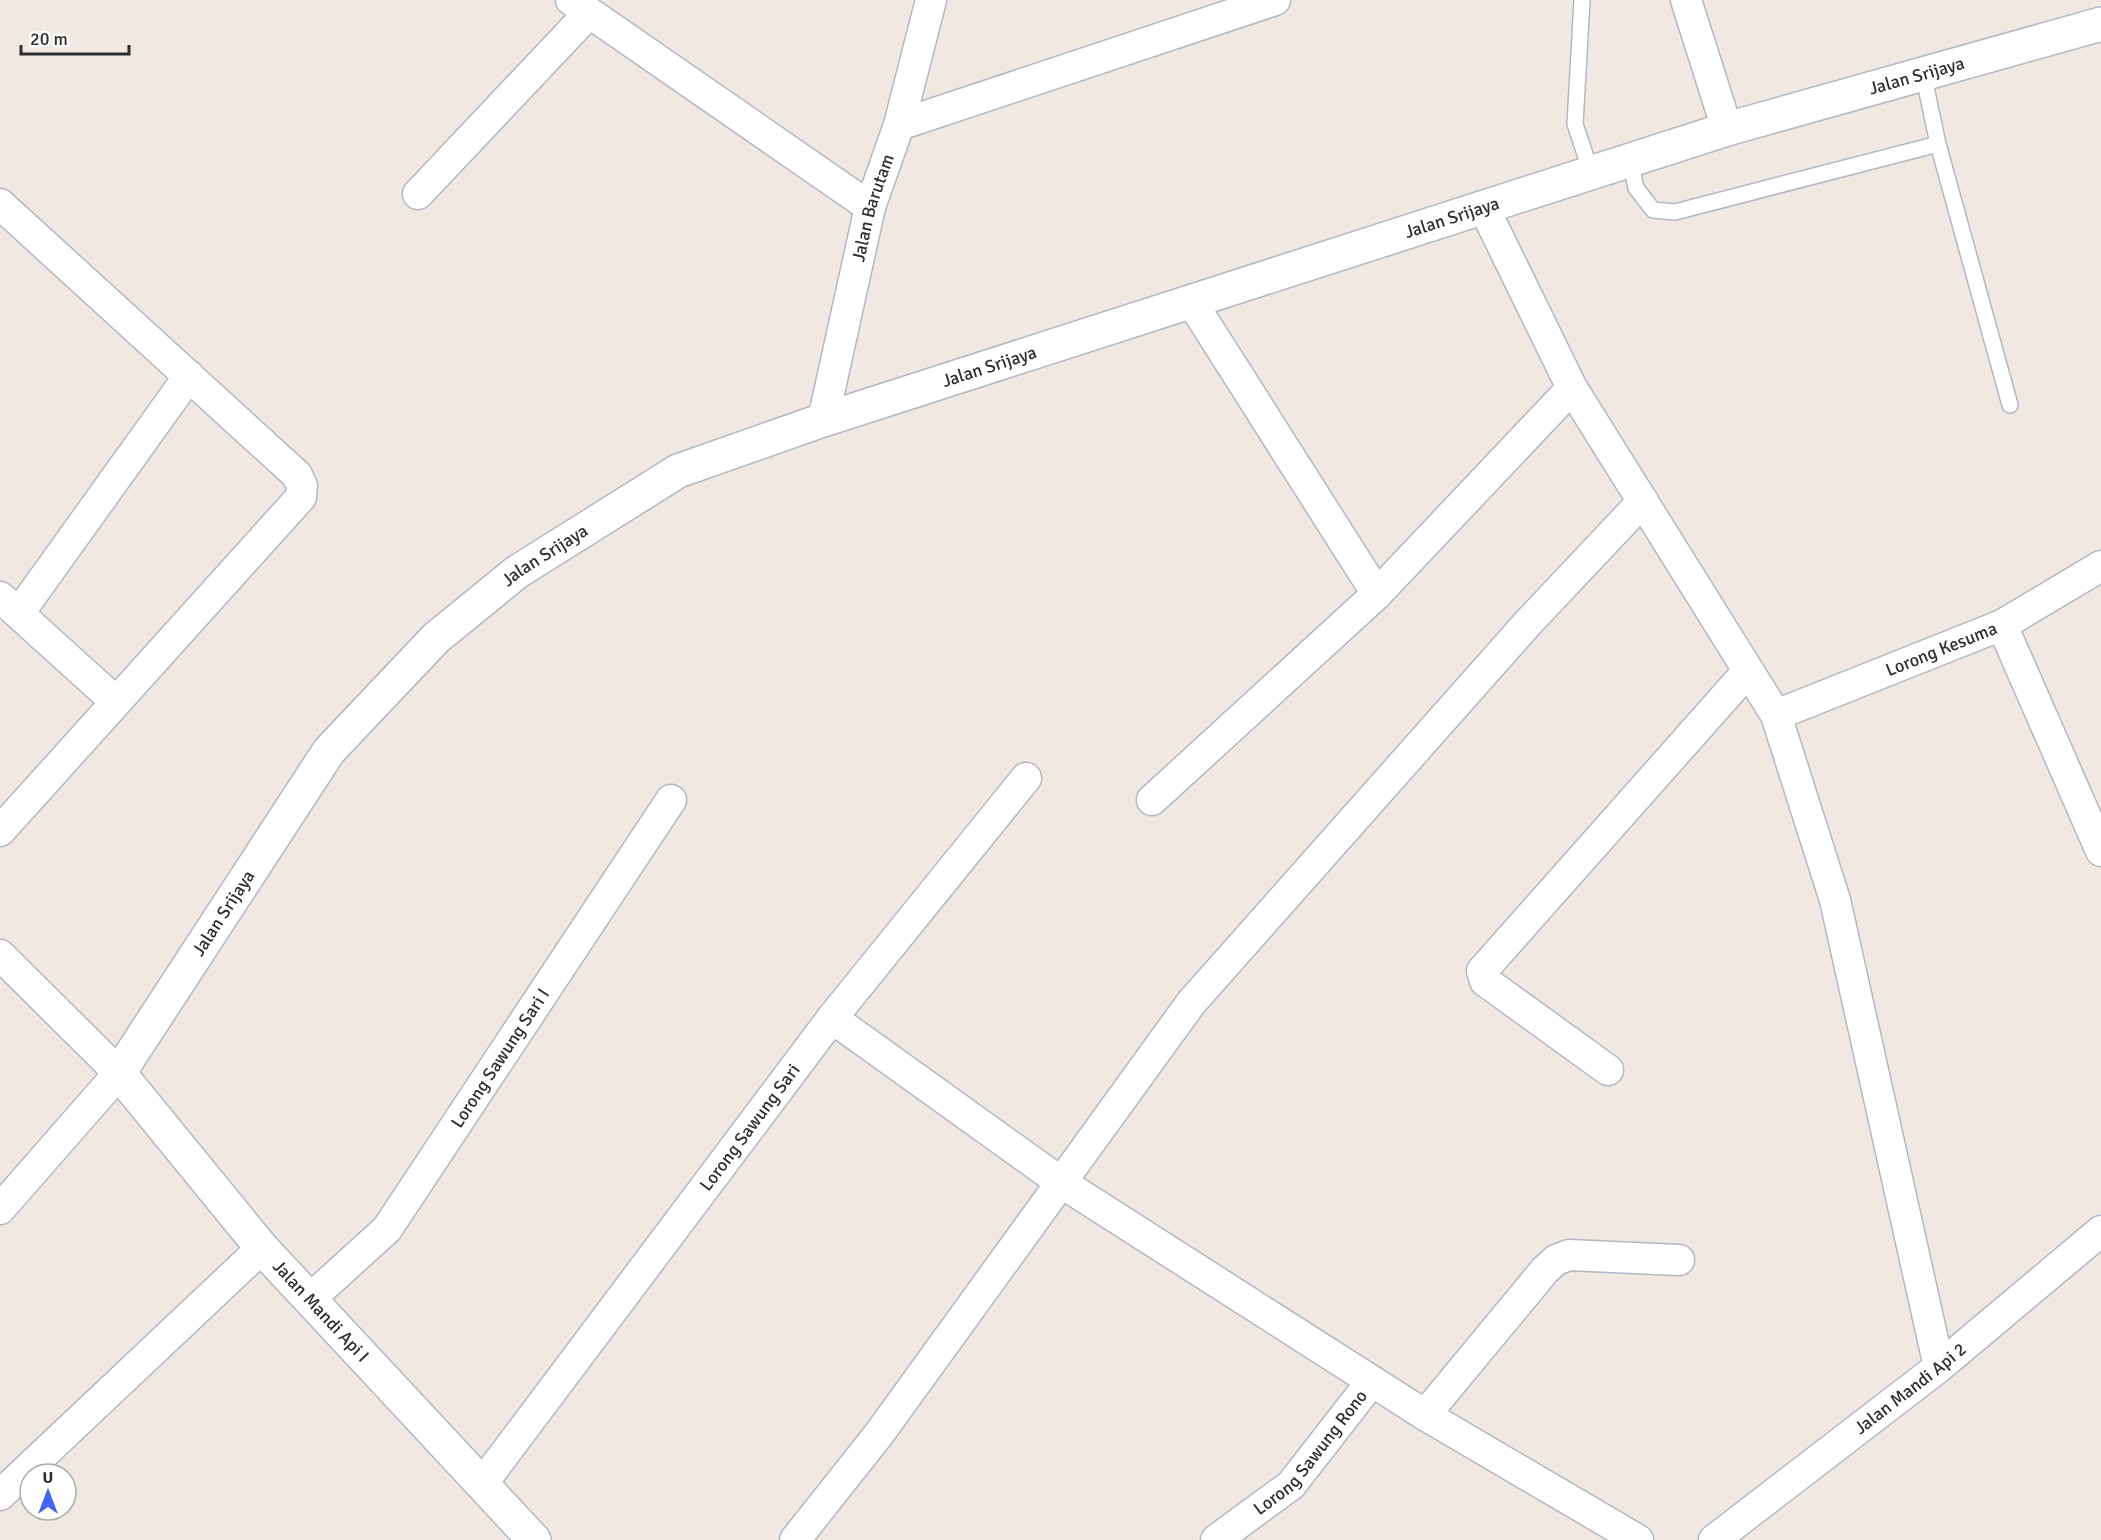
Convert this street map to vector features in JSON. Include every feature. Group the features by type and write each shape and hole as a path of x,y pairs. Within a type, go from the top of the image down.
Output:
{"street":[{"name":"Jalan Barutam","path":"822,420 870,207 899,125 931,0"},
{"path":"899,125 1275,0"},
{"path":"1686,0 1727,129"},
{"path":"418,194 580,6 870,207"},
{"name":"Jalan Srijaya","path":"119,1074 329,751 436,638 517,572 678,471 822,420 1727,129 2101,24"},
{"path":"0,204 297,475 302,486 301,497 115,700 0,831"},
{"path":"1484,206 1572,388 1776,716 1835,900 1939,1367"},
{"path":"1191,301 1377,594"},
{"path":"115,700 9,605 189,376"},
{"path":"1152,800 1377,594 1572,388"},
{"path":"795,1540 879,1434 1191,1003 1527,624 1643,501"},
{"name":"Lorong Kesuma","path":"1776,716 2002,625 2101,566"},
{"path":"2002,625 2101,850"},
{"path":"1608,1071 1485,981 1482,971 1748,671"},
{"name":"Lorong Sawung Sari","path":"482,1484 831,1018 1026,778"},
{"name":"Lorong Sawung Sari I","path":"310,1299 387,1229 671,800"},
{"path":"0,955 119,1074 0,1209"},
{"path":"831,1018 1062,1184 1425,1415 1638,1540"},
{"name":"Jalan Mandi Api I","path":"119,1074 262,1248 534,1540"},
{"name":"Jalan Mandi Api 2","path":"1714,1540 1939,1367 2101,1231"},
{"path":"0,1495 262,1248"},
{"path":"1425,1415 1545,1270 1556,1260 1569,1255 1679,1260"},
{"name":"Lorong Sawung Rono","path":"1216,1540 1291,1485 1372,1381"}],"lane":[{"path":"1582,0 1575,124 1591,172"},
{"path":"1923,73 1938,144 2010,405"},
{"path":"1629,160 1635,188 1653,210 1675,212 1938,144"}]}
